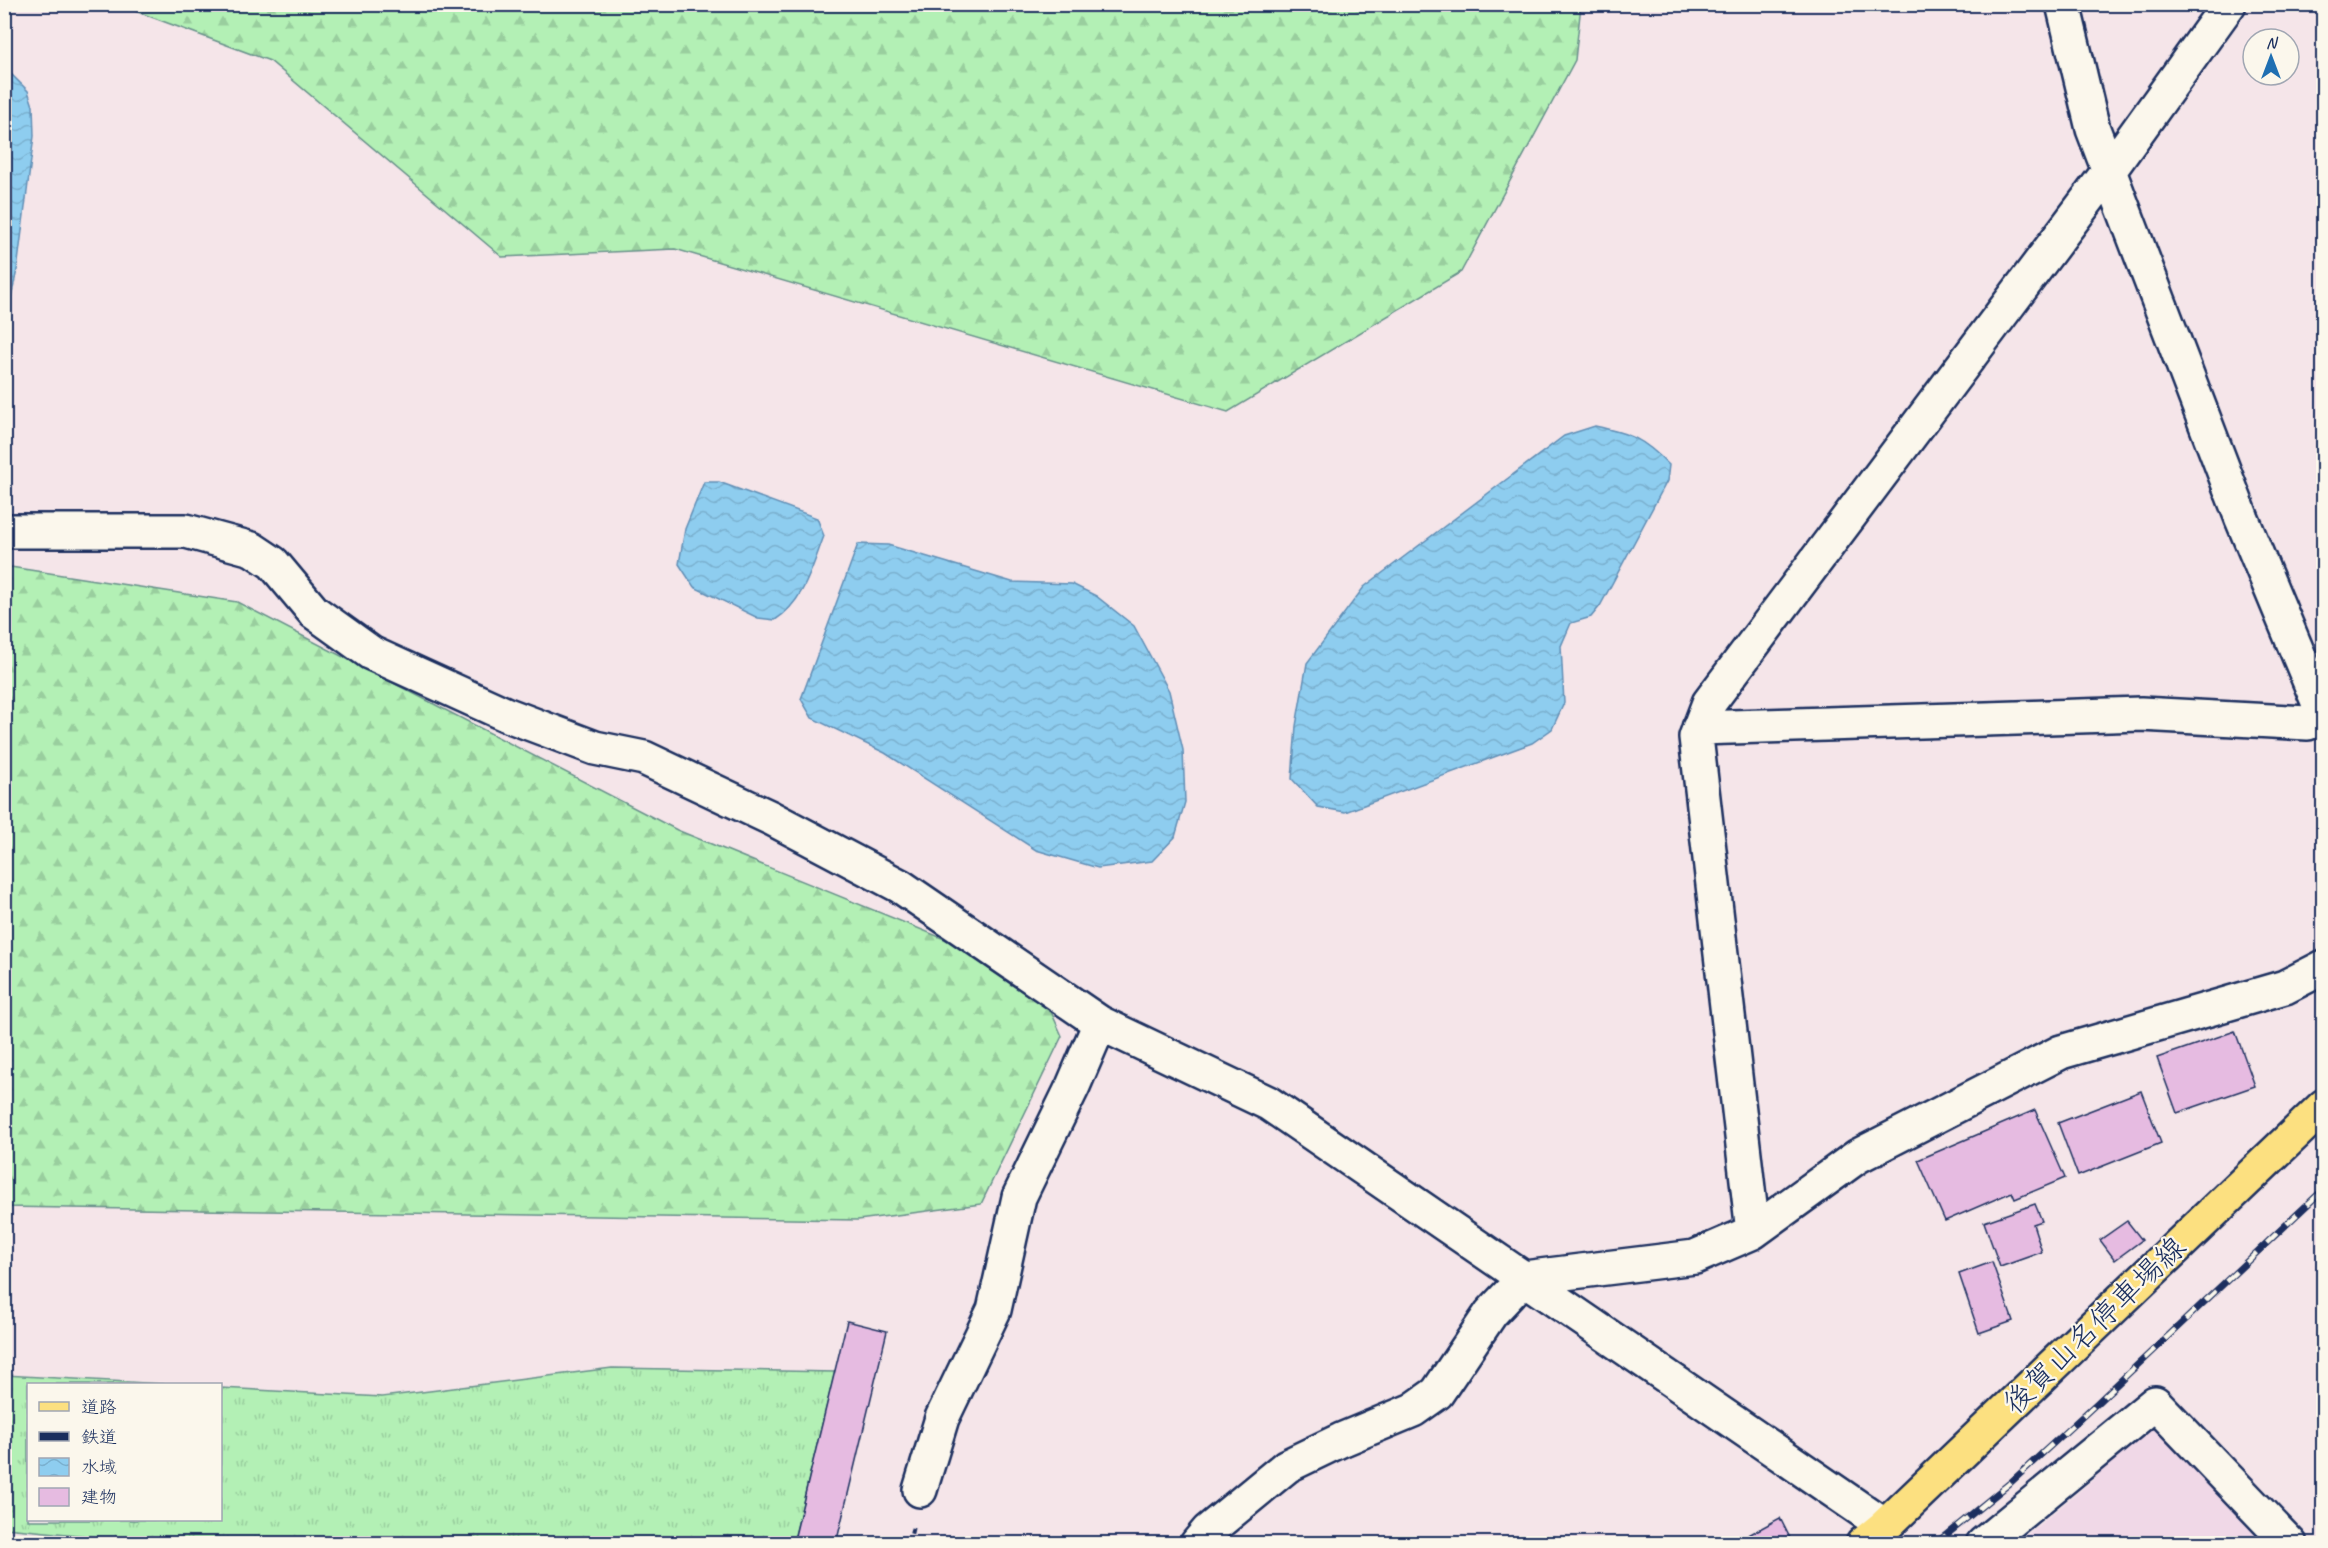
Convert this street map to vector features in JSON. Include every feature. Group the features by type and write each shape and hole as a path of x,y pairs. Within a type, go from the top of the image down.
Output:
{"main road":[{"name":"後賀山名停車場線","path":"1874,1535 2324,1106"}],"street":[{"path":"1699,728 2141,714 2307,723 2323,715 2242,519 2093,129 2063,4"},
{"path":"1753,1232 1696,737 1699,728 1709,703 2109,171 2229,4"},
{"path":"4,531 186,531 252,549 273,563 314,612 371,653 504,714 595,748 644,758 771,818 900,886 1100,1023 1268,1103 1524,1278 1874,1535"},
{"path":"1197,1544 1208,1531 1287,1466 1341,1440 1413,1410 1437,1394 1491,1313 1524,1278 1695,1257 1753,1232 1858,1156 2061,1052 2286,987 2324,967"},
{"path":"920,1490 942,1418 994,1310 1019,1197 1100,1023"},
{"path":"1983,1544 2155,1403 2290,1544"}],"shaded area":[{"path":"2147,1424 2161,1424 2273,1544 2016,1544 2092,1481"}],"green space":[{"path":"119,5 1581,5 1575,60 1461,272 1228,412 675,249 502,257 270,61"},
{"path":"4,566 237,602 677,830 1035,976 1062,1036 981,1204 858,1220 5,1207"},
{"path":"612,1368 835,1372 793,1543 171,1544 5,1528 5,1375 145,1383 27,1383 27,1521 222,1521 222,1388 382,1397"}],"water":[{"path":"5,68 28,91 33,106 34,136 17,270 5,324"},
{"path":"1595,426 1636,438 1652,449 1669,465 1667,481 1600,606 1591,617 1571,623 1561,646 1564,703 1552,729 1532,743 1345,812 1318,807 1292,779 1296,726 1307,663 1364,587 1564,436"},
{"path":"704,482 719,482 817,518 824,536 811,571 793,604 775,620 758,618 694,587 679,564 685,529"},
{"path":"858,544 888,545 1012,582 1072,584 1096,596 1134,626 1169,691 1183,750 1185,802 1175,837 1152,861 1098,868 1036,850 885,753 812,718 801,699"}],"building":[{"path":"2235,1031 2255,1086 2177,1113 2157,1058"},
{"path":"2141,1091 2161,1143 2078,1176 2058,1123"},
{"path":"2035,1110 2065,1178 2015,1199 2012,1192 1945,1221 1918,1160"},
{"path":"2035,1204 2042,1221 2033,1224 2042,1252 2000,1267 1984,1222"},
{"path":"2127,1221 2142,1240 2115,1260 2100,1240"},
{"path":"1992,1262 2013,1321 1979,1333 1959,1274"},
{"path":"847,1321 887,1331 836,1544 793,1544"},
{"path":"1780,1518 1793,1544 1732,1544"}],"railway":[{"path":"1935,1544 2010,1483 2324,1189"}]}
